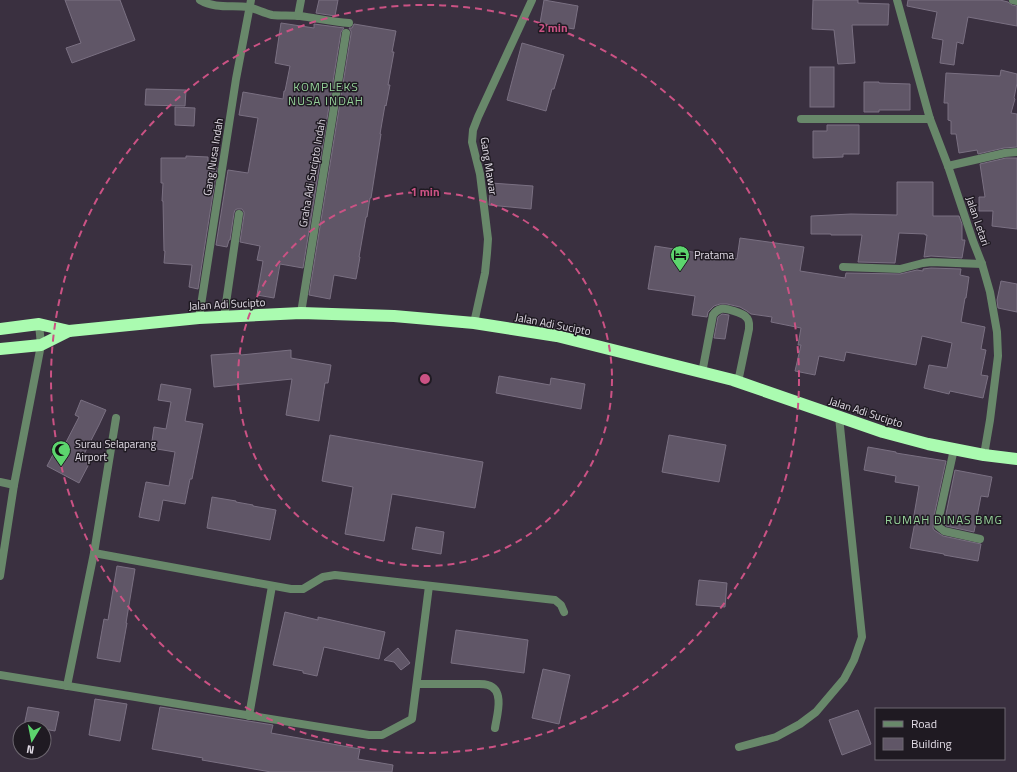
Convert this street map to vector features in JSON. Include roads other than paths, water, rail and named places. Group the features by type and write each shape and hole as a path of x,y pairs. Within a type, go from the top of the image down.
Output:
{"highway":[{"name":"Jalan Adi Sucipto","path":"0,329 39,324 69,330 301,309 474,324 557,336 702,372 738,382 883,432 954,450 1017,459"},
{"name":"Jalan Adi Sucipto","path":"0,349 41,345 69,330"}],"street":[{"path":"200,0 215,6 250,4 273,15 298,16 349,23"},
{"path":"298,16 301,0"},
{"name":"Gang Mawar","path":"474,324 484,272 488,239 480,174 472,142 473,130 532,0"},
{"name":"Jalan Letari","path":"897,0 930,119 982,264 990,292 997,332 998,356 984,455"},
{"path":"1013,0 1017,1"},
{"name":"Gang Nusa Indah","path":"199,318 236,79 250,4"},
{"name":"Graha Adi Sucipto Indah","path":"301,309 346,33"},
{"path":"802,119 930,119"},
{"path":"948,166 1005,153 1017,152"},
{"path":"224,317 239,214"},
{"path":"843,267 900,269 931,262 982,264"},
{"path":"702,372 713,315 716,311 722,309 740,313 746,316 749,322 749,329 738,382"},
{"path":"0,576 4,534 41,345 39,324"},
{"path":"739,747 776,737 800,724 816,712 844,679 854,660 862,637 839,417"},
{"path":"67,686 94,553 116,418"},
{"path":"954,450 938,517 938,526 944,531 980,539"},
{"path":"0,482 14,485"},
{"path":"94,553 291,589 306,587 323,577 335,575 555,600 561,605 564,612"},
{"path":"249,716 272,586"},
{"path":"0,675 369,736 382,735 412,719 429,586"},
{"path":"417,684 489,685 496,690 499,698 495,728"}],"place":[{"name":"Pratama","path":"680,272"},
{"name":"Surau Selaparang Airport","path":"61,467"}],"district":[{"name":"KOMPLEKS NUSA INDAH","path":"326,94"},
{"name":"RUMAH DINAS BMG","path":"944,520"}]}
